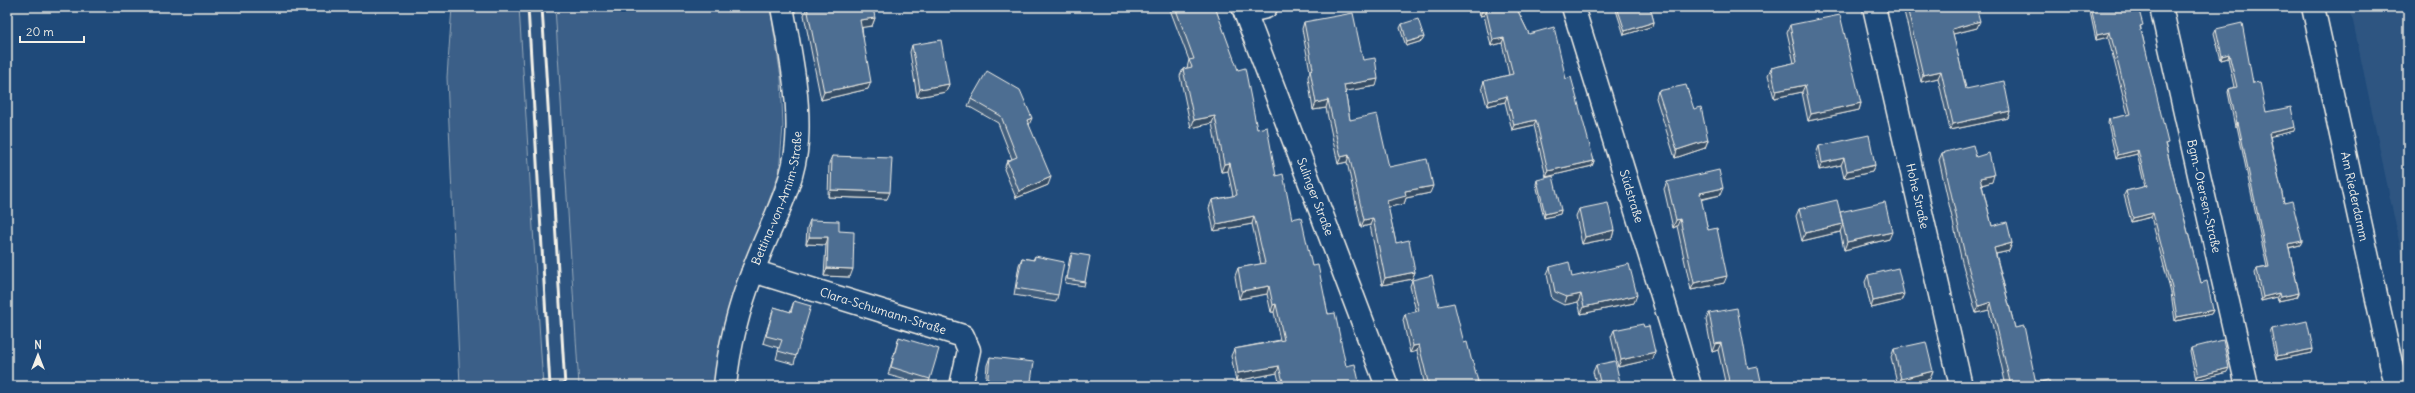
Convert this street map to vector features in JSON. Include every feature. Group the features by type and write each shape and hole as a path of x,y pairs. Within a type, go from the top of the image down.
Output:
{"street":[{"name":"Bettina-von-Arnim-Straße","path":"725,386 738,318 753,271 788,185 797,143 795,82 782,7"},
{"path":"1244,9 1266,7"},
{"name":"Südstraße","path":"1573,7 1690,386"},
{"name":"Hohe Straße","path":"1874,7 1961,386"},
{"name":"Bgm.-Otersen-Straße","path":"2162,7 2247,386"},
{"name":"Am Riederdamm","path":"2313,7 2396,386"},
{"name":"Sulinger Straße","path":"1244,9 1387,386"},
{"name":"Clara-Schumann-Straße","path":"753,271 963,336 969,350 961,386"}],"shaded area":[{"path":"452,7 519,7 543,386 460,386 447,77"},
{"path":"519,7 555,7 579,386 543,386"},
{"path":"555,7 770,7 781,77 783,126 779,173 724,326 715,386 579,386"},
{"path":"2350,7 2408,7 2408,284"}],"building":[{"path":"807,7 873,7 875,18 860,20 871,82 824,92"},
{"path":"1175,7 1215,7 1238,70 1245,68 1257,129 1267,127 1276,176 1283,174 1292,219 1301,217 1312,266 1318,265 1328,314 1335,313 1346,366 1355,364 1360,386 1284,386 1279,366 1238,373 1234,349 1284,340 1276,304 1273,305 1269,286 1242,291 1238,268 1265,263 1254,216 1217,224 1212,200 1237,195 1230,163 1224,164 1215,116 1194,120 1183,69 1192,67 1189,60 1194,59"},
{"path":"1481,7 1516,7 1529,34 1554,27 1566,79 1571,77 1594,161 1548,171 1536,120 1514,125 1507,96 1489,101 1484,81 1513,74 1504,38 1493,40 1486,10 1482,11"},
{"path":"1617,7 1650,7 1654,22 1625,31"},
{"path":"1907,7 1976,7 1980,21 1952,29 1966,89 2004,81 2010,111 1953,124 1941,71 1923,75"},
{"path":"2091,7 2138,7 2143,25 2140,26 2168,143 2165,144 2201,283 2207,281 2213,310 2177,317 2172,288 2153,213 2133,218 2126,191 2147,186 2138,150 2118,155 2109,119 2131,114 2110,32 2097,35"},
{"path":"1353,13 1363,60 1375,58 1378,79 1344,85 1350,120 1377,114 1389,167 1427,159 1433,186 1405,191 1406,196 1387,201 1396,243 1409,240 1415,272 1385,278 1373,218 1364,220 1349,155 1341,157 1328,100 1316,103 1310,70 1313,69 1304,22"},
{"path":"1840,15 1861,103 1811,114 1805,85 1776,91 1771,68 1797,62 1790,25"},
{"path":"1418,19 1424,37 1407,42 1402,24"},
{"path":"2242,23 2253,83 2260,82 2266,112 2291,107 2295,127 2269,133 2284,203 2292,201 2302,241 2288,244 2299,293 2280,297 2279,293 2263,297 2257,269 2269,267 2238,122 2237,123 2229,89 2237,87 2229,54 2222,56 2216,29"},
{"path":"941,40 949,84 920,89 912,45"},
{"path":"987,71 1020,90 1032,118 1027,120 1051,177 1019,191 1007,161 1017,157 1001,116 971,99"},
{"path":"1686,85 1694,109 1701,107 1708,140 1677,150 1658,91"},
{"path":"1869,135 1875,165 1847,171 1844,158 1822,163 1819,146"},
{"path":"1973,145 1976,157 1989,153 1994,175 1980,178 1992,226 2007,222 2012,243 1994,248 2015,328 2024,326 2036,383 2049,380 2050,386 2011,386 1991,302 1979,306 1965,255 1942,153"},
{"path":"832,156 892,158 890,192 831,190"},
{"path":"1719,170 1723,188 1700,193 1708,230 1717,228 1727,276 1694,283 1680,219 1676,220 1667,182"},
{"path":"1553,176 1561,210 1545,214 1537,180"},
{"path":"1837,200 1843,224 1805,233 1799,209"},
{"path":"1885,202 1892,232 1847,242 1840,212"},
{"path":"1608,203 1614,230 1585,237 1579,209"},
{"path":"810,220 839,221 839,231 854,232 853,269 827,268 828,237 809,237"},
{"path":"1072,253 1090,256 1085,282 1067,279"},
{"path":"1035,256 1064,262 1058,295 1016,288 1022,258 1034,260"},
{"path":"1569,262 1572,277 1629,264 1637,295 1584,307 1581,294 1567,297 1555,292 1550,267"},
{"path":"1898,268 1904,294 1873,301 1868,275"},
{"path":"1432,275 1439,306 1454,303 1464,343 1467,342 1479,386 1429,386 1419,345 1413,346 1405,314 1419,311 1412,280"},
{"path":"794,301 811,306 796,356 778,351 782,340 766,336 774,307 791,312"},
{"path":"1737,308 1748,369 1758,367 1762,386 1730,386 1721,343 1715,344 1709,313"},
{"path":"2307,321 2313,349 2277,356 2272,329"},
{"path":"1643,324 1644,327 1649,326 1655,352 1621,360 1614,330"},
{"path":"899,337 939,349 930,379 891,367"},
{"path":"2223,340 2229,368 2198,376 2191,348"},
{"path":"1926,342 1933,371 1901,379 1894,349"},
{"path":"990,357 1034,362 1031,381 1080,386 987,386"},
{"path":"1615,361 1621,386 1601,386 1596,365"},
{"path":"2320,383 2321,386 2306,386"}],"railway":[{"path":"528,7 550,386"},
{"path":"542,7 565,386"}]}
